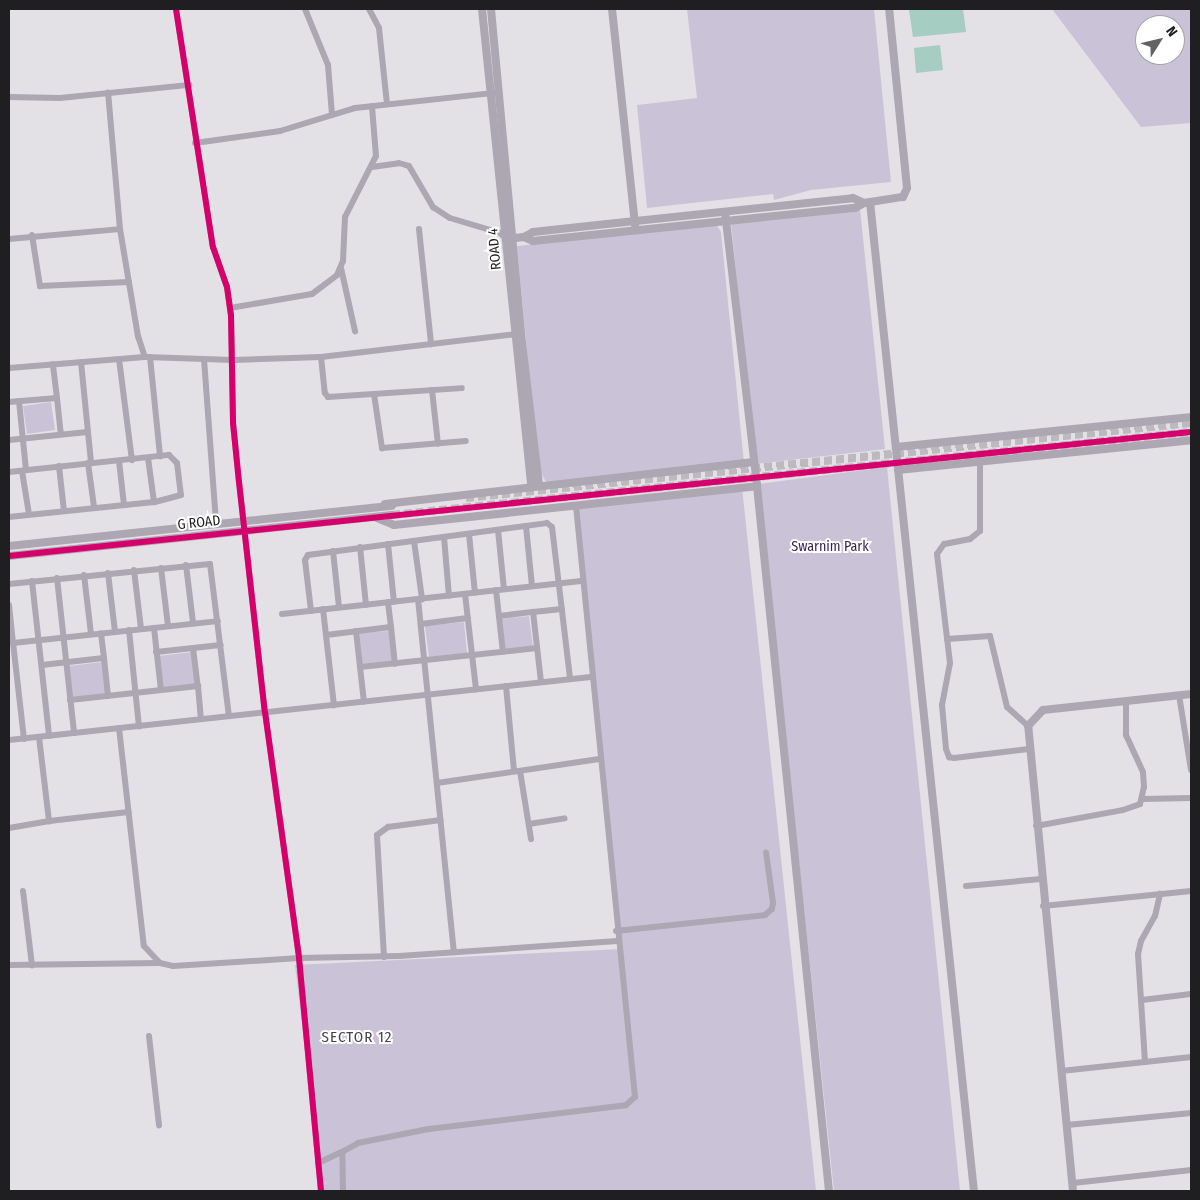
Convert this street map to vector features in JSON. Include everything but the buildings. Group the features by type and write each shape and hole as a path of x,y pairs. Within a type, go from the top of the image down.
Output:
{"street":[{"path":"176,9 189,85 195,144 213,247 227,287 230,308 234,423 244,522 265,712 299,958 321,1191"},
{"path":"305,9 328,66 332,115"},
{"path":"369,9 379,28 387,104"},
{"name":"ROAD 4","path":"482,9 490,93 510,239"},
{"name":"ROAD 4","path":"491,9 518,334 535,486"},
{"path":"612,9 635,226"},
{"path":"635,226 726,221 855,208 867,203 899,198 907,188 889,9"},
{"path":"9,97 60,98 189,85"},
{"path":"195,144 280,131 332,115 372,106 499,92"},
{"path":"108,93 120,229 138,336 147,357 160,456"},
{"path":"355,331 341,268 345,217 372,167 377,149 372,106"},
{"path":"372,167 399,164 409,166 433,207 450,218 500,233 510,239 524,238 533,241 725,212 853,198 867,203"},
{"path":"867,203 896,448 974,1191"},
{"path":"725,212 757,486 829,1191"},
{"path":"9,239 32,235 120,229"},
{"path":"419,229 431,344"},
{"path":"32,235 40,286 129,282"},
{"path":"230,308 312,294 341,268"},
{"path":"9,368 147,357 233,360 321,357 518,334"},
{"path":"321,357 326,396 462,388"},
{"path":"119,359 132,460"},
{"path":"204,359 216,524"},
{"path":"81,362 94,507"},
{"path":"54,364 61,434"},
{"path":"432,390 438,444"},
{"path":"374,394 382,448 466,441"},
{"path":"9,402 57,398"},
{"path":"19,401 28,514"},
{"path":"896,448 1191,417"},
{"path":"9,440 88,432"},
{"path":"898,470 1191,440"},
{"path":"9,472 160,456 175,458 181,496 154,502 9,516"},
{"path":"148,458 154,502"},
{"path":"119,461 124,505"},
{"path":"376,508 392,502 754,462"},
{"path":"980,462 980,531 970,539 944,544 937,554 950,663 942,712 948,755 954,758 1028,749"},
{"path":"59,466 64,511"},
{"path":"375,517 394,525 757,486"},
{"name":"G ROAD","path":"9,546 392,506"},
{"path":"318,1163 358,1142 429,1130 626,1105 632,1102 636,1091 617,941 581,581 576,506"},
{"name":"G ROAD","path":"9,556 392,515"},
{"path":"311,611 305,560 308,555 546,523 552,527 570,679"},
{"path":"526,526 532,586"},
{"path":"498,530 504,590"},
{"path":"469,534 475,593"},
{"path":"444,537 449,596"},
{"path":"414,540 454,952"},
{"path":"388,544 391,628 395,664"},
{"path":"360,548 366,604"},
{"path":"333,551 339,607"},
{"path":"9,584 207,563 211,566 229,716"},
{"path":"186,565 193,623"},
{"path":"161,568 168,626"},
{"path":"134,570 141,629"},
{"path":"108,573 115,632"},
{"path":"84,575 91,634"},
{"path":"57,578 74,733"},
{"path":"32,581 50,736"},
{"path":"282,614 581,581"},
{"path":"496,590 502,652"},
{"path":"465,594 476,689"},
{"path":"9,605 24,739"},
{"path":"323,609 334,705"},
{"path":"498,616 562,609"},
{"path":"533,612 541,682"},
{"path":"421,624 468,618"},
{"path":"13,643 218,621"},
{"path":"154,628 161,690"},
{"path":"326,635 391,628"},
{"path":"128,630 139,726"},
{"path":"356,631 364,702"},
{"path":"101,633 108,696"},
{"path":"947,639 990,636 1007,707 1028,726"},
{"path":"156,652 221,645"},
{"path":"193,648 202,719"},
{"path":"360,667 537,648"},
{"path":"42,665 104,658"},
{"path":"9,740 591,677"},
{"path":"70,700 198,686"},
{"path":"506,686 517,771 531,839"},
{"path":"1191,694 1043,710 1036,715 1028,726 1028,749 1073,1187 1191,1170"},
{"path":"1179,695 1191,770"},
{"path":"1036,826 1123,810 1140,804 1142,799 1143,772 1126,735 1126,701"},
{"path":"118,728 144,946 160,963"},
{"path":"39,737 49,821"},
{"path":"437,783 599,759"},
{"path":"1142,799 1191,798"},
{"path":"9,828 49,821 128,812"},
{"path":"529,824 565,818"},
{"path":"384,957 377,835 388,827 441,820"},
{"path":"616,931 765,915 772,909 773,903 766,852"},
{"path":"966,886 1041,879"},
{"path":"23,890 32,965"},
{"path":"1044,906 1191,891"},
{"path":"1145,1062 1139,947 1155,916 1160,894"},
{"path":"9,965 160,963 173,966 299,958 384,957 617,941"},
{"path":"1142,1000 1191,994"},
{"path":"149,1036 159,1125"},
{"path":"1061,1070 1191,1057"},
{"path":"1066,1125 1191,1112"},
{"path":"342,1152 343,1191"}],"green space":[{"path":"687,9 874,9 891,182 811,190 774,200 773,194 647,208 637,105 697,98"},
{"path":"1052,9 1191,9 1191,123 1141,127"},
{"path":"860,209 885,449 756,464 731,223"},
{"path":"716,224 721,232 744,463 549,487 538,468 517,246"},
{"path":"51,402 55,430 27,434 23,406"},
{"name":"Swarnim Park","path":"887,467 960,1191 834,1191 759,484"},
{"path":"742,487 816,1191 322,1191 295,965 621,949 578,502"},
{"path":"529,616 533,648 505,650 502,619"},
{"path":"464,622 467,653 429,657 425,626"},
{"path":"389,631 392,661 362,664 359,633"},
{"path":"192,652 195,684 162,687 159,656"},
{"path":"102,662 106,694 73,697 69,666"}],"shaded area":[{"path":"963,9 966,32 913,37 909,10"},
{"path":"940,45 943,70 916,73 914,48"}],"tunnel":[{"path":"466,498 1191,423"},
{"path":"392,515 1191,432"}],"cycle path":[{"path":"176,9 213,247 227,287 231,316 233,423 239,482 265,712 299,958 321,1191"},
{"path":"9,556 1191,432"}],"district":[{"name":"SECTOR 12","path":"357,1038"}]}
